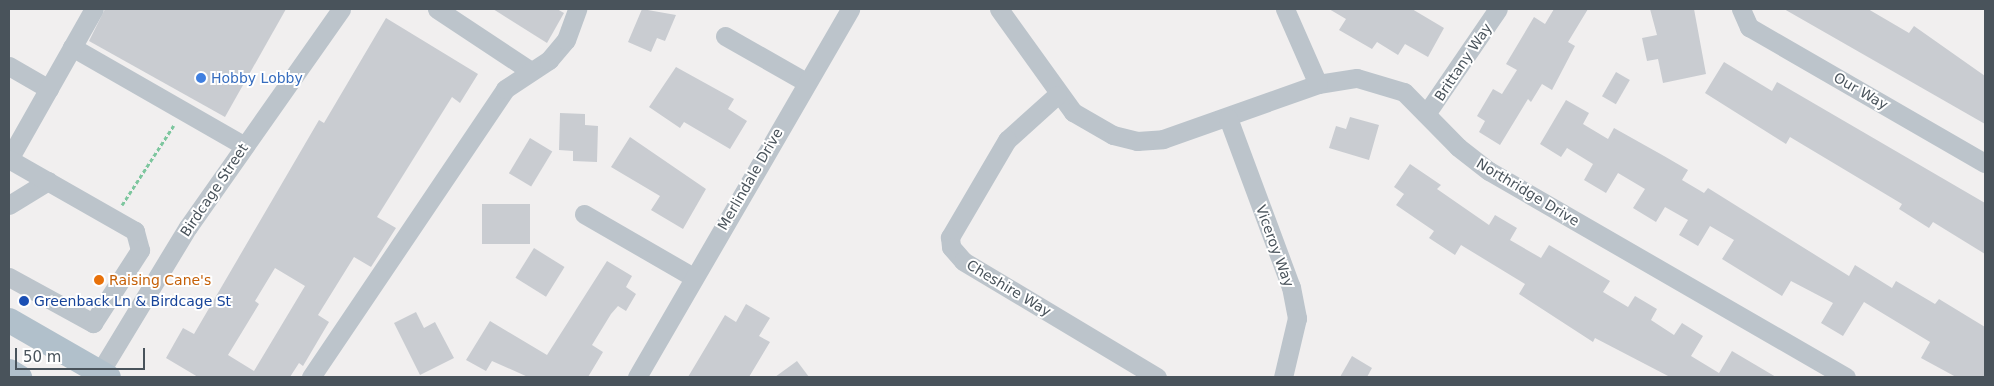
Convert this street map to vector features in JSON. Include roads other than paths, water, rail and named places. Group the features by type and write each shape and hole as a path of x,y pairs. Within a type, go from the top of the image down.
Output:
{"main road":[{"path":"9,320 101,376"},
{"path":"9,371 19,377"}],"street":[{"path":"9,277 93,323 140,250 128,227 9,159 94,9"},
{"name":"Birdcage Street","path":"101,376 188,227 341,9"},
{"path":"437,9 529,70"},
{"path":"311,377 504,89 529,70 549,60 566,40 577,9"},
{"name":"Merlindale Drive","path":"637,377 693,277 850,9"},
{"name":"Northridge Drive","path":"999,9 1057,95 1092,125 1137,141 1163,139 1228,118 1318,84 1358,78 1381,83 1404,92 1458,147 1489,171 1846,377"},
{"path":"1285,9 1318,84"},
{"name":"Brittany Way","path":"1426,114 1498,9"},
{"name":"Our Way","path":"1741,12 1749,27 1985,163"},
{"path":"725,36 806,82"},
{"path":"72,47 245,146"},
{"path":"9,66 49,89"},
{"name":"Cheshire Way","path":"1057,95 1007,140 950,237 951,247 963,261 1157,377"},
{"name":"Viceroy Way","path":"1228,118 1291,286 1297,318 1294,343 1283,377"},
{"path":"9,206 48,181"},
{"path":"584,214 693,277"}],"place":[{"name":"Hobby Lobby","path":"201,78"},
{"name":"Raising Cane's","path":"99,280"},
{"name":"Greenback Ln & Birdcage St","path":"24,301"}]}
